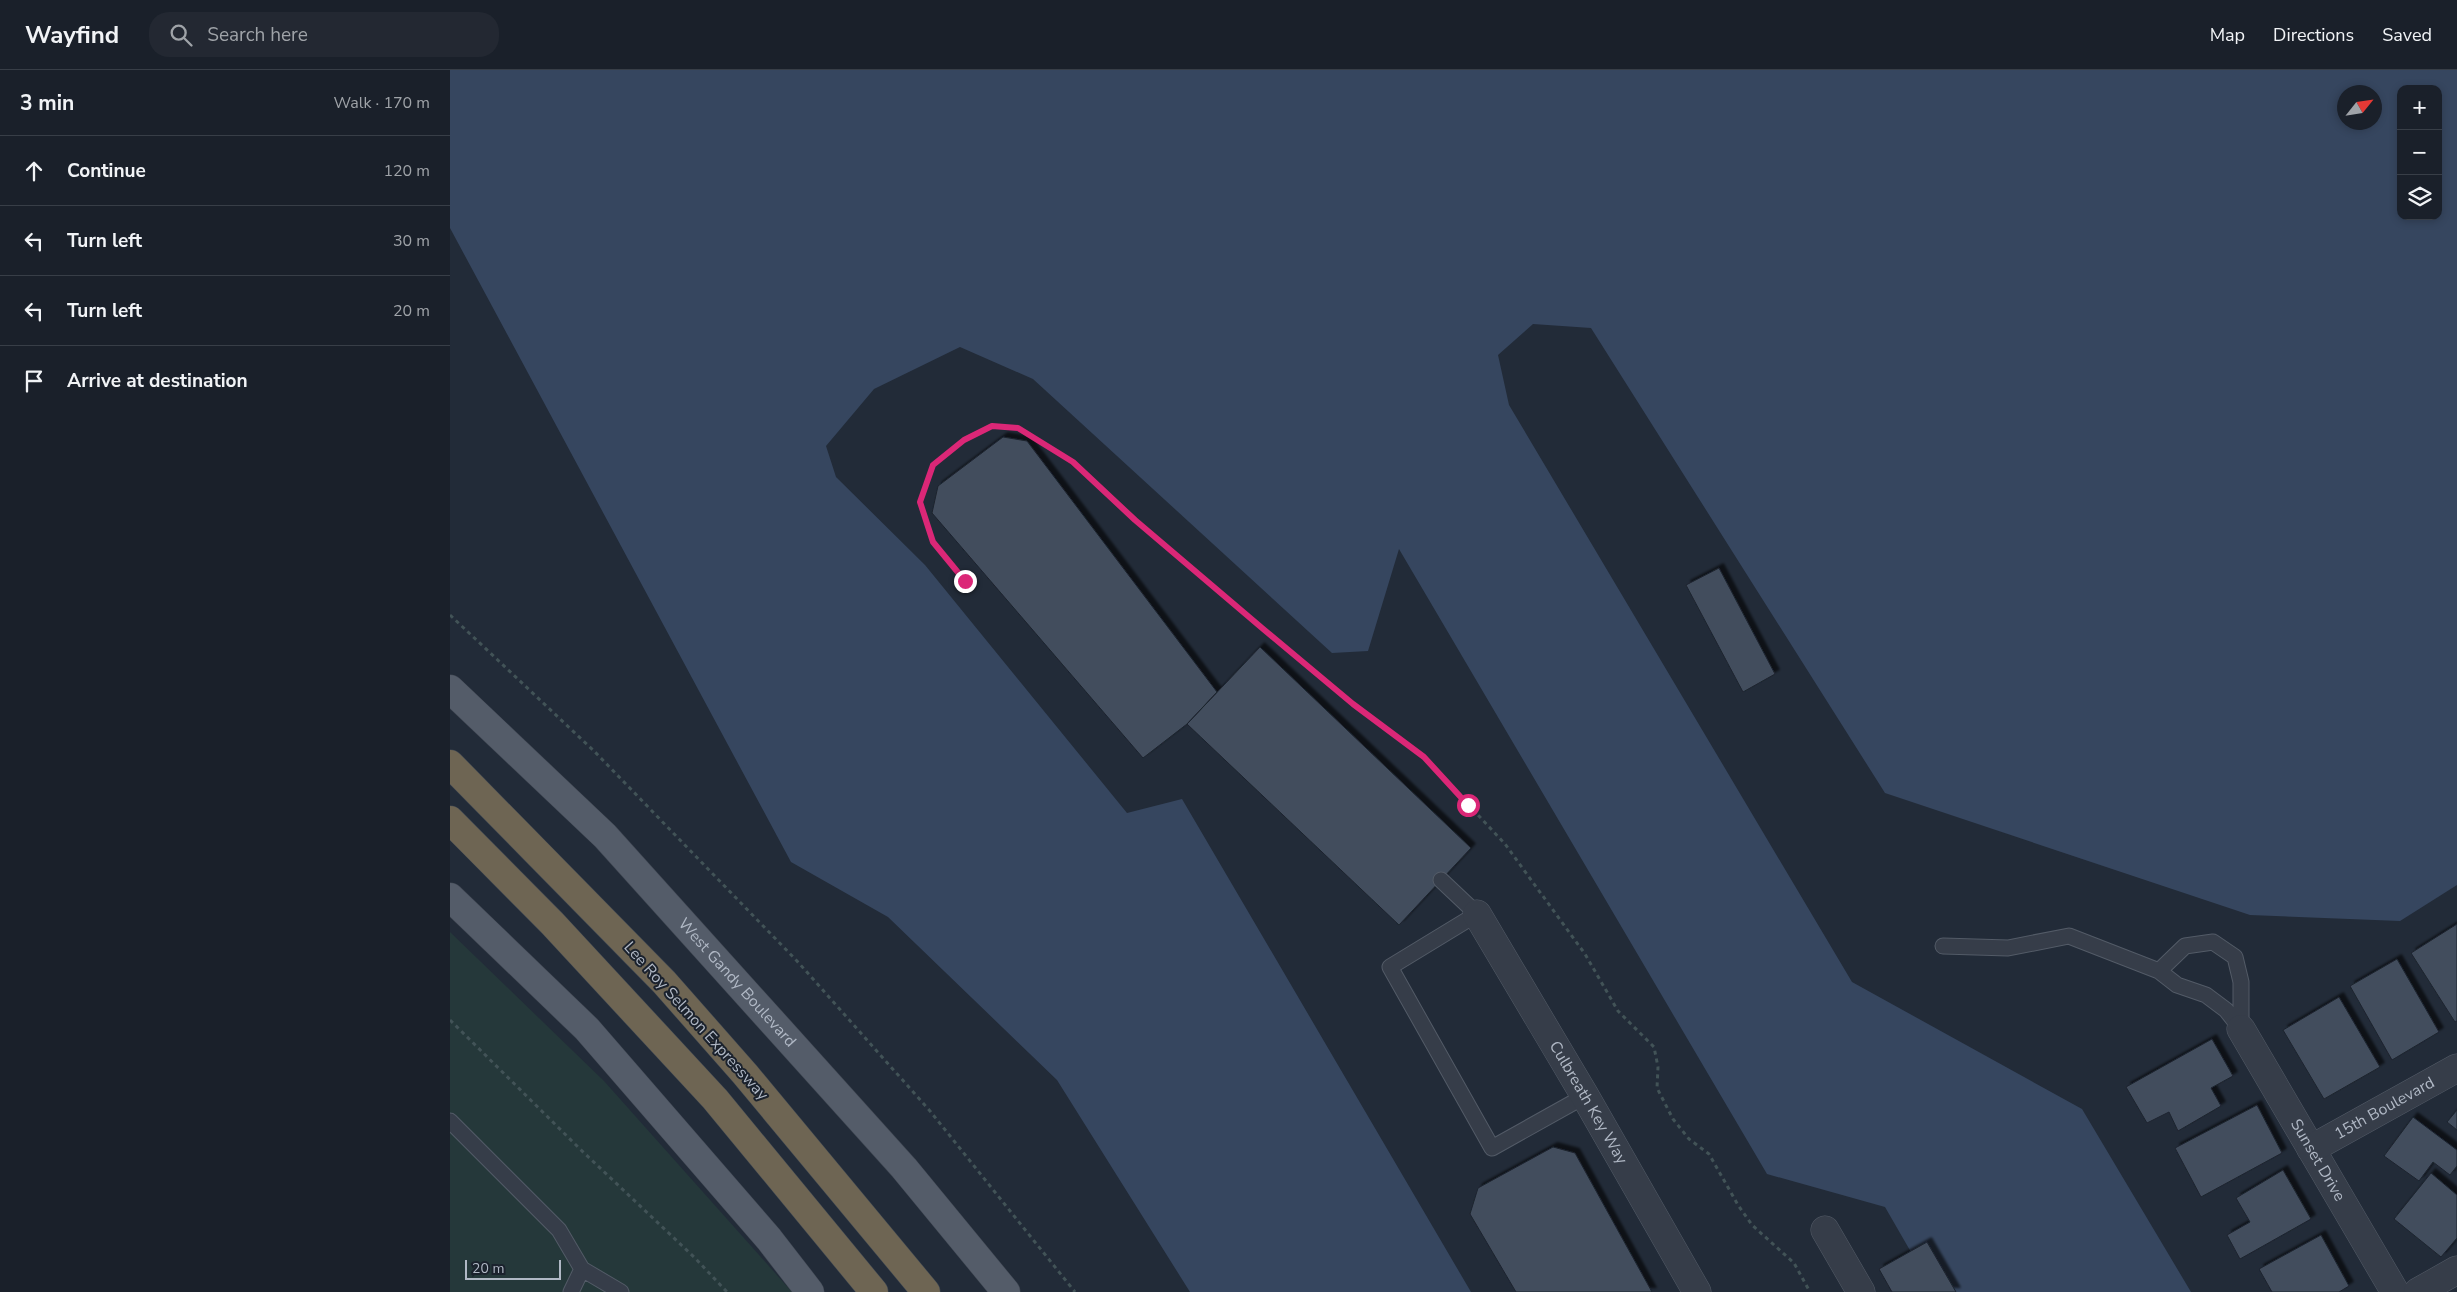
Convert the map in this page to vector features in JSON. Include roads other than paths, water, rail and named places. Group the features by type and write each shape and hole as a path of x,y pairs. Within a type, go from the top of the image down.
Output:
{"highway":[{"name":"Lee Roy Selmon Expressway","path":"450,764 664,982 763,1095 926,1292"},
{"path":"450,820 558,929 675,1055 787,1184 874,1292"}],"main road":[{"name":"West Gandy Boulevard","path":"450,689 605,836 904,1168 1006,1292"},
{"path":"450,897 587,1029 769,1239 810,1292"}],"street":[{"name":"Culbreath Key Way","path":"1477,914 1585,1096 1697,1292"},
{"name":"Sunset Drive","path":"2241,1028 2395,1292"},
{"name":"15th Boulevard","path":"2310,1149 2457,1068"},
{"path":"1825,1230 1861,1292"},
{"path":"2418,1292 2457,1270"}],"lane":[{"path":"1441,880 1477,914 1390,967 1492,1148 1585,1096"},
{"path":"1943,946 2008,948 2069,936 2158,971 2177,985 2206,995 2226,1010 2241,1028"},
{"path":"2158,971 2185,946 2213,942 2234,957 2241,982 2241,1028"},
{"path":"450,1121 559,1230 582,1269 621,1292"},
{"path":"571,1292 582,1269"}],"water":[{"path":"450,70 2457,70 2457,885 2400,921 2250,915 1885,793 1591,328 1533,324 1498,355 1509,405 1852,982 2082,1109 2191,1292 1934,1292 1885,1207 1767,1174 1399,549 1368,651 1332,653 1033,379 960,347 874,389 826,446 836,477 925,565 1127,813 1182,799 1471,1292 1190,1292 1057,1080 888,917 791,862 450,228"}]}
